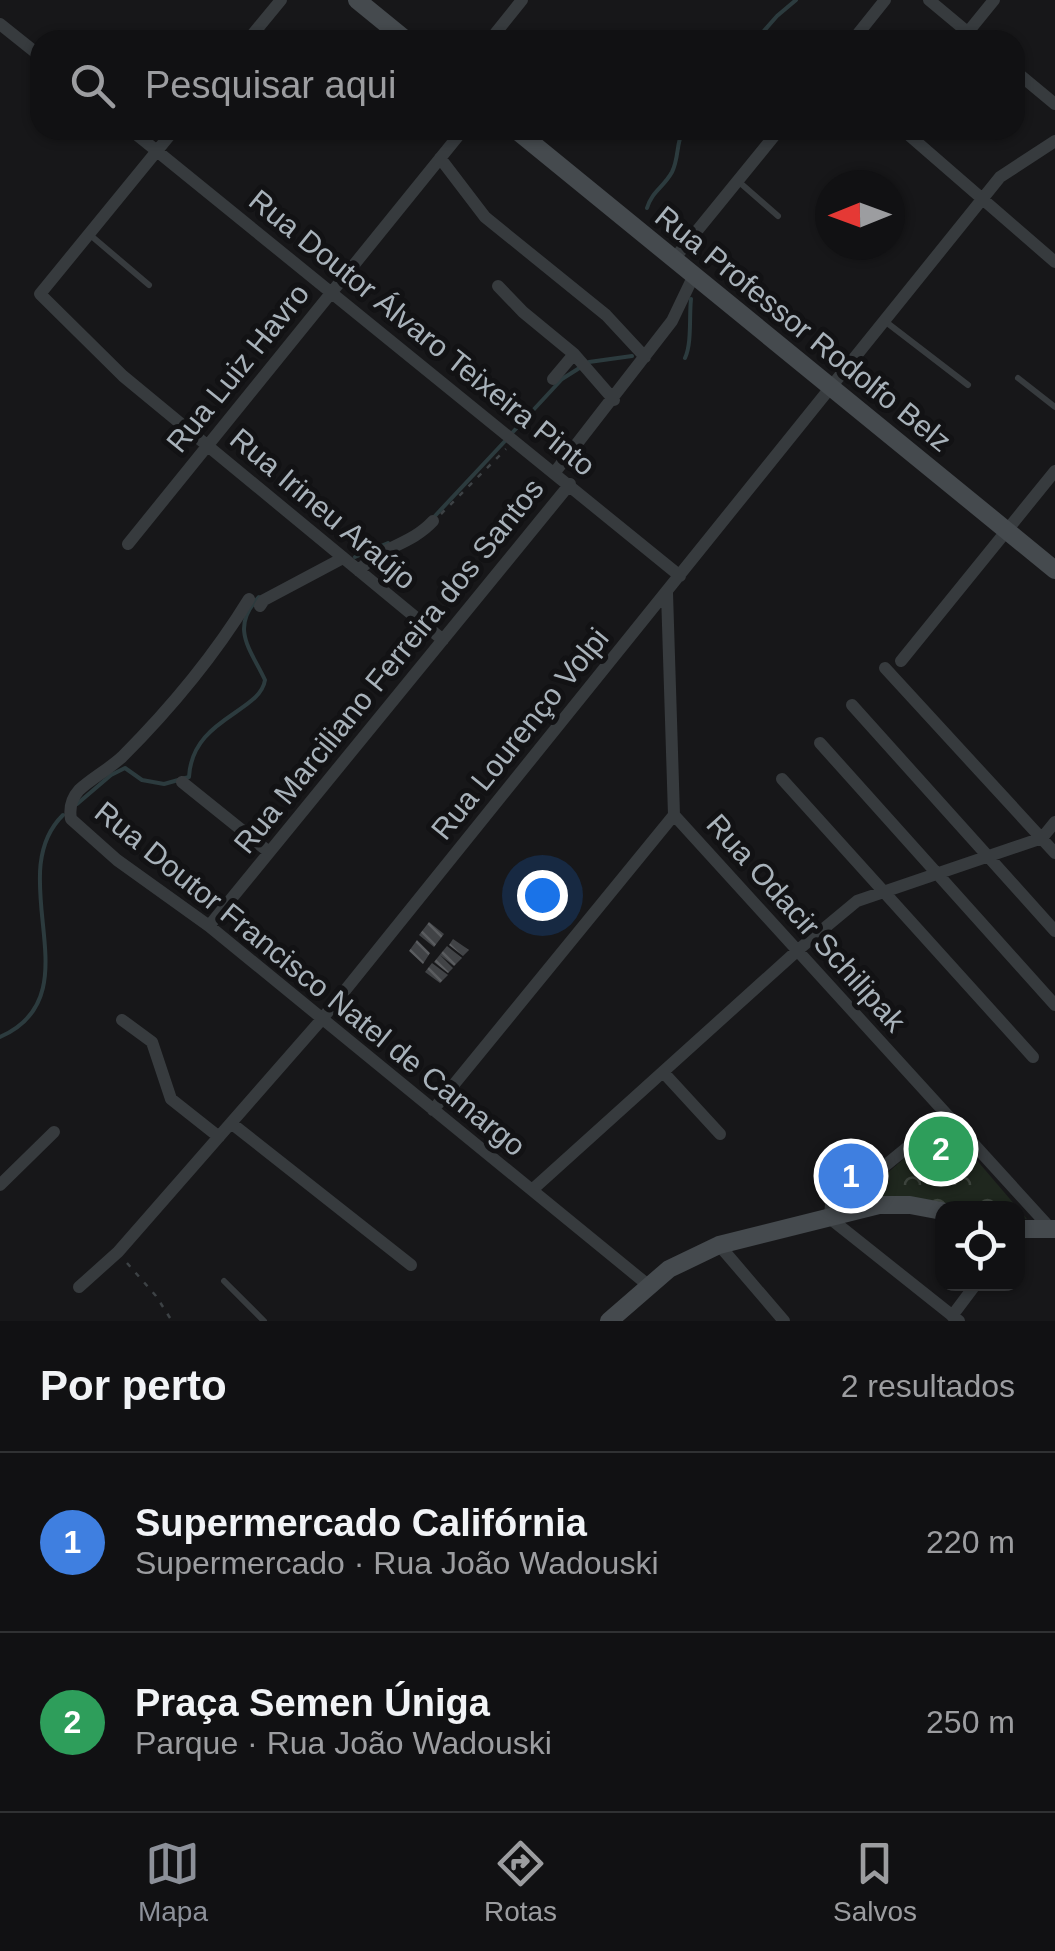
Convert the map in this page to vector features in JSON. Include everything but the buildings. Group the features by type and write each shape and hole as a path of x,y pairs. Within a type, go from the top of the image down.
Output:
{"street":[{"path":"256,30 281,0"},
{"path":"357,0 394,30"},
{"path":"498,30 522,0"},
{"path":"861,30 886,0"},
{"path":"928,0 965,30"},
{"path":"976,30 994,0"},
{"path":"0,24 30,48"},
{"path":"1025,79 1055,104"},
{"name":"Rua Doutor Álvaro Teixeira Pinto","path":"143,140 680,576"},
{"path":"89,234 166,140"},
{"name":"Rua Luiz Havro","path":"128,544 455,140"},
{"name":"Rua Professor Rodolfo Belz","path":"528,140 1055,570"},
{"path":"674,259 771,140"},
{"path":"915,140 1055,262"},
{"name":"Rua Lourenço Volpi","path":"79,1287 118,1252 322,1019 1010,169 1055,141"},
{"path":"440,158 484,217 606,315 645,357"},
{"name":"Rua Irineu Araújo","path":"89,234 40,294 124,376 443,640"},
{"path":"555,472 672,321 694,276"},
{"path":"498,286 574,354 614,400"},
{"path":"552,378 574,354"},
{"path":"901,661 1055,471"},
{"name":"Rua Marciliano Ferreira dos Santos","path":"209,926 570,484"},
{"path":"359,571 372,558 403,545 432,522"},
{"name":"Rua Doutor Francisco Natel de Camargo","path":"343,558 254,602 117,761 79,790 70,810 76,826 209,926 648,1285"},
{"name":"Rua Odacir Schilipak","path":"666,593 674,815 1053,1229"},
{"path":"885,668 1055,853"},
{"path":"852,705 1055,931"},
{"path":"820,743 1055,1005"},
{"path":"782,779 1033,1056"},
{"path":"182,782 269,852"},
{"path":"434,1110 674,815"},
{"path":"532,1190 798,950 858,901 1042,838 1055,822"},
{"path":"122,1020 152,1042 171,1099 219,1136"},
{"path":"663,1072 720,1134"},
{"path":"868,1206 872,1182 880,1169 948,1115"},
{"path":"231,1122 411,1265"},
{"path":"0,1185 54,1132"},
{"path":"608,1321 648,1285 684,1260 719,1244 868,1206 910,1205 935,1210"},
{"path":"827,1216 956,1318 972,1291"},
{"path":"1025,1229 1053,1229"},
{"path":"719,1244 784,1321"}],"lane":[{"path":"738,181 778,216"},
{"path":"89,234 149,284"},
{"path":"886,322 968,385"},
{"path":"1018,378 1055,407"},
{"path":"827,1216 830,1185 841,1170 850,1164 866,1163 880,1169"},
{"path":"841,1170 872,1182"},
{"path":"224,1280 264,1321"}],"path":[{"path":"432,522 514,440"},
{"path":"118,1252 172,1321"}],"green space":[{"path":"945,1123 1012,1201 877,1197 884,1176"}],"waterway":[{"path":"765,30 796,0"},
{"path":"647,208 672,172 679,140"},
{"path":"685,358 691,299"},
{"path":"589,362 632,356"},
{"path":"512,433 562,379 581,367"},
{"path":"434,517 506,440"},
{"path":"355,557 388,543"},
{"path":"77,804 125,768 142,780 164,784 189,777 201,742 251,701 265,680 244,629 250,608 259,597"},
{"path":"0,1037 28,1018 41,993 46,965 40,870 46,841 63,815"}],"place":[{"name":"Praça Semen Úniga","path":"941,1149"},
{"name":"Supermercado Califórnia","path":"851,1176"}]}
